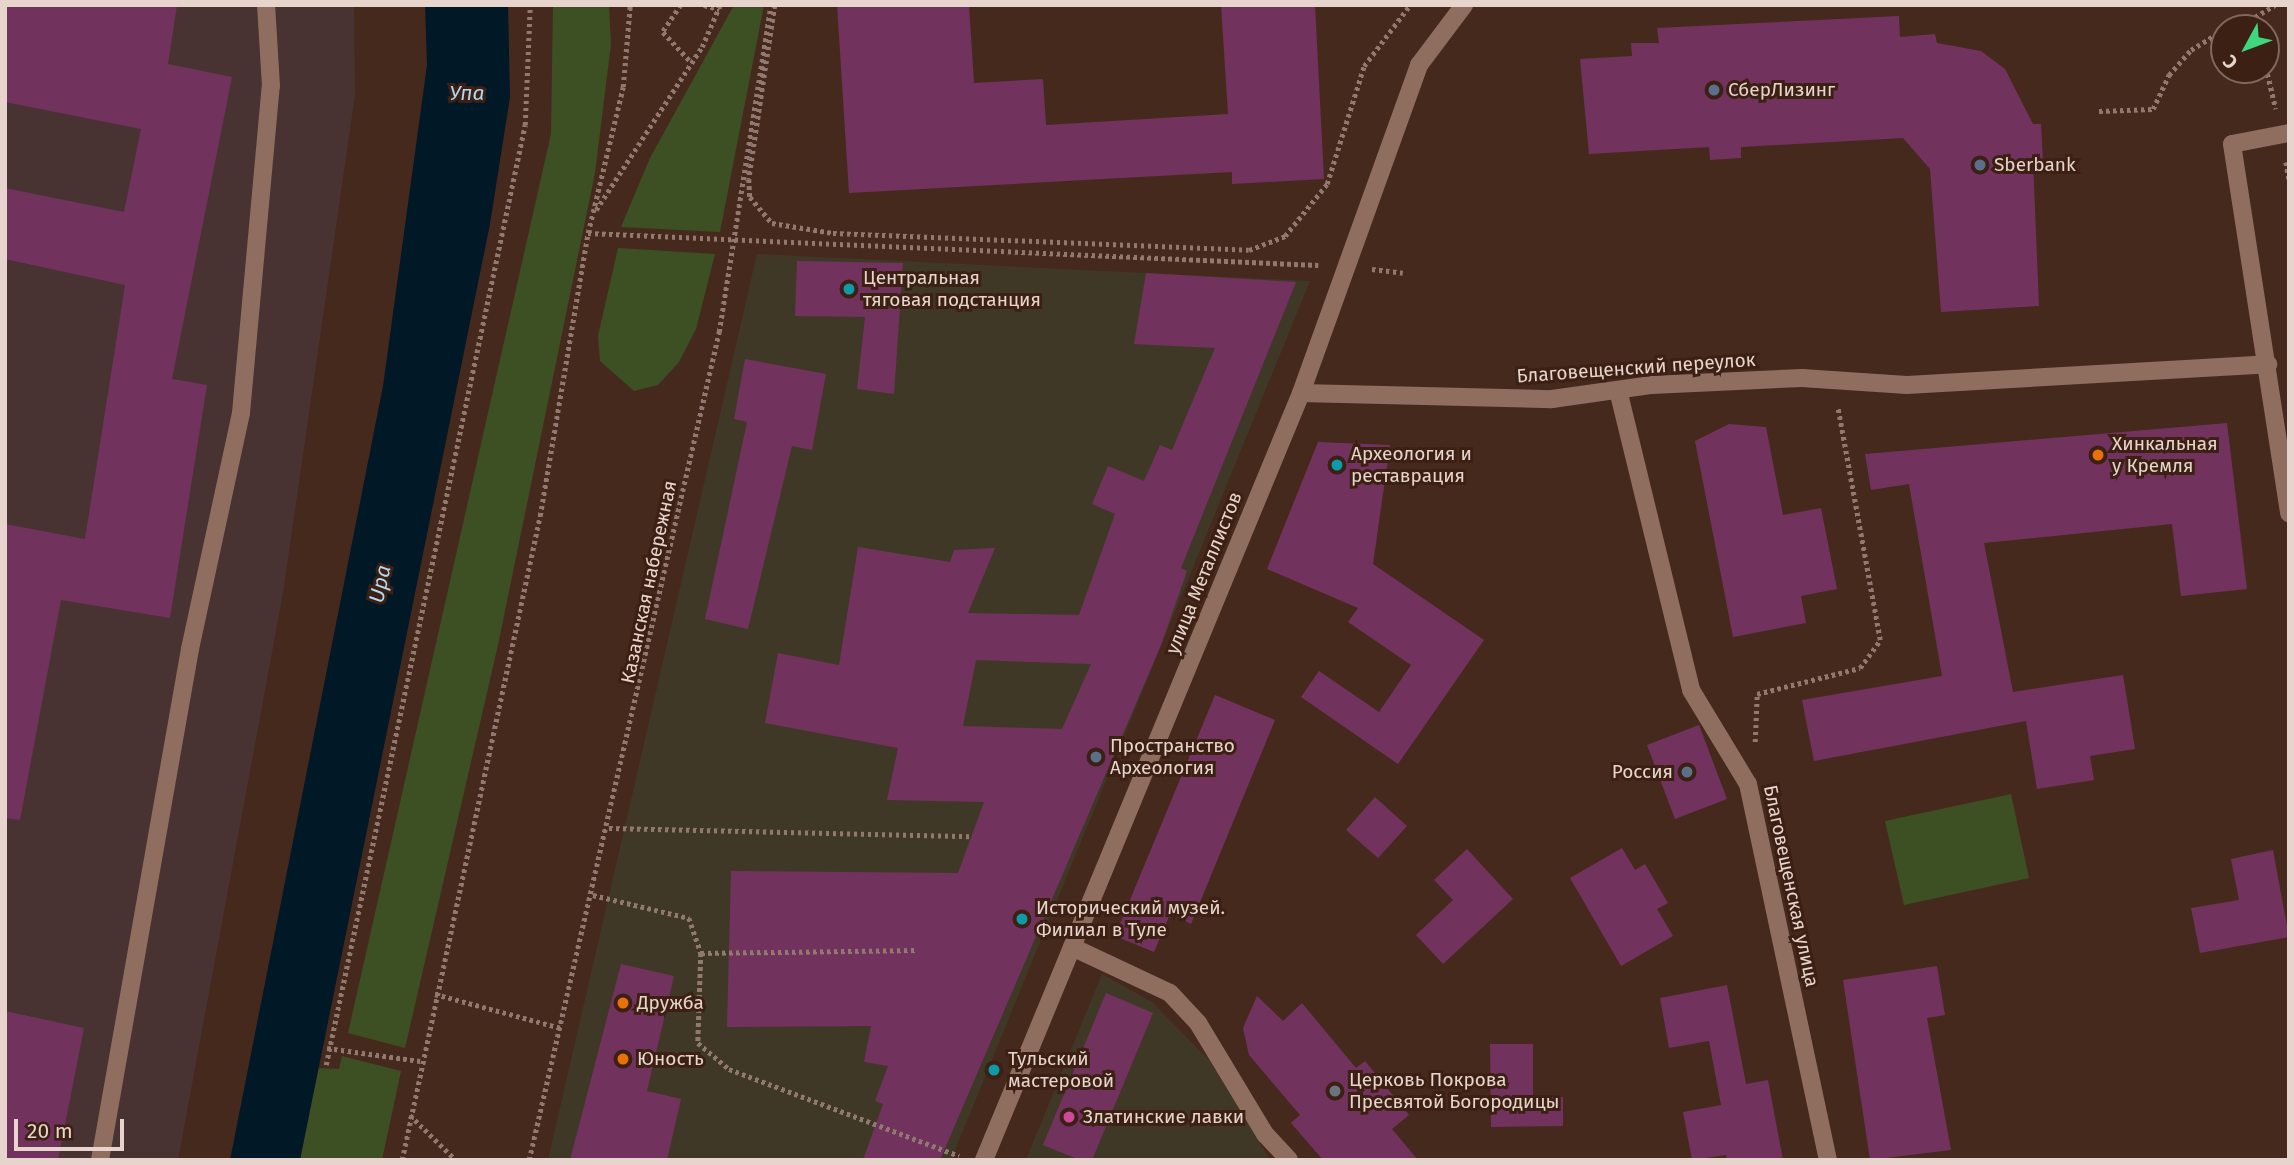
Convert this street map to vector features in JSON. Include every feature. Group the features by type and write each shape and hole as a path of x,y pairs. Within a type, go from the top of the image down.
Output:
{"street":[{"path":"100,1160 190,649 241,413 271,86 267,5"},
{"name":"улица Металлистов","path":"984,1160 1301,393 1419,65 1464,5"},
{"path":"2289,133 2232,144 2289,514"},
{"name":"Благовещенский переулок","path":"1301,393 1552,399 1618,390 1835,380 1907,385 2268,364"},
{"name":"Благовещенская улица","path":"1618,390 1691,690 1748,784 1828,1160"},
{"path":"1072,947 1170,993 1198,1023 1265,1134 1289,1160"}],"path":[{"path":"326,1065 327,1048 525,125 530,5"},
{"path":"402,1160 420,1061 540,516 589,233 623,87 630,5"},
{"path":"681,5 663,32 692,63"},
{"path":"593,215 692,63 720,7 704,5"},
{"path":"773,5 749,179 750,197 772,223 832,233 1249,250 1285,236 1327,184 1364,66 1410,5"},
{"name":"Казанская набережная","path":"530,1158 609,828 719,332 730,237 773,5"},
{"path":"2099,111 2153,108 2169,75 2191,50 2210,39"},
{"path":"589,233 730,237 1346,266 1403,273"},
{"path":"1748,784 1760,711 1757,694 1860,668 1880,640 1842,455 1835,380"},
{"path":"609,828 972,836"},
{"path":"593,895 689,918 701,953 698,1043 729,1069 969,1160"},
{"path":"701,953 915,950"},
{"path":"435,993 561,1028"},
{"path":"327,1048 420,1061"},
{"path":"410,1115 458,1159"},
{"path":"521,1160 530,1158"}],"shaded area":[{"path":"5,5 354,5 355,95 283,593 178,1160 5,1160"},
{"path":"757,254 1310,281 951,1160 548,1160"},
{"path":"1102,974 1152,1002 1210,1061 1270,1160 1026,1160"}],"green space":[{"path":"553,5 609,5 611,44 595,173 498,645 405,1048 348,1033 551,134"},
{"path":"734,5 764,5 720,232 621,227 650,158"},
{"path":"618,248 715,254 696,329 679,362 658,385 634,391 600,361 598,336"},
{"path":"2011,794 2029,878 1904,905 1885,821"},
{"path":"342,1056 401,1071 382,1160 300,1160 317,1068 339,1069"}],"water":[{"name":"Упа","path":"425,5 508,5 510,97 490,224 300,1160 230,1160 383,386 427,65"}],"building":[{"path":"5,5 177,5 168,64 232,77 172,379 207,385 170,618 61,600 20,820 5,818 5,524 85,539 125,285 5,259 5,188 124,212 141,129 5,102"},
{"path":"837,5 969,5 974,83 1043,79 1046,125 1228,114 1221,5 1315,5 1324,179 1232,184 1232,172 849,193"},
{"name":"Sberbank","path":"1899,16 1900,37 1935,34 1937,43 1981,51 2005,69 2033,124 2041,124 2043,160 2033,160 2039,306 1941,312 1930,169 1903,138 1741,147 1741,158 1710,160 1709,147 1589,154 1580,59 1632,56 1631,43 1659,43 1657,28"},
{"name":"Центральная тяговая подстанция","path":"797,261 903,263 894,394 857,389 865,317 795,316"},
{"path":"1146,273 1296,282 1181,568 1187,571 1161,645 940,1160 863,1160 883,1104 875,1101 888,1066 864,1062 871,1026 727,1027 731,871 958,873 984,802 887,800 898,748 765,723 778,653 839,665 858,547 950,562 954,550 995,548 968,613 1079,615 1115,514 1092,504 1108,466 1144,481 1160,445 1172,450 1215,348 1134,344","holes":["976,660 1091,664 1062,729 963,726"]},
{"path":"745,359 826,374 812,450 792,446 748,629 705,619 747,422 734,419"},
{"path":"2227,423 2247,589 2181,596 2172,524 1984,543 2013,692 2123,675 2135,749 2090,756 2094,780 2037,789 2026,721 1814,761 1802,700 1942,676 1909,484 1871,490 1865,454"},
{"path":"1729,424 1766,427 1783,515 1821,508 1837,589 1801,596 1806,623 1733,637 1695,441"},
{"path":"1318,442 1390,445 1373,564 1484,640 1398,764 1301,697 1319,671 1379,712 1411,665 1348,622 1358,608 1267,569"},
{"path":"1215,695 1275,720 1191,924 1170,914 1154,952 1115,936"},
{"name":"Россия","path":"1699,725 1727,799 1675,819 1647,745"},
{"path":"1375,797 1407,826 1378,858 1346,830"},
{"path":"1622,848 1635,870 1645,864 1668,903 1657,909 1673,936 1621,966 1570,878"},
{"path":"1467,849 1513,899 1443,964 1416,935 1453,900 1434,880"},
{"path":"2273,850 2289,937 2200,953 2191,908 2239,900 2231,859"},
{"path":"621,964 674,976 647,1091 681,1099 667,1160 570,1160"},
{"path":"1937,966 1945,1015 1927,1018 1951,1150 1870,1160 1843,980"},
{"path":"1727,985 1746,1084 1768,1080 1783,1160 1727,1160 1726,1155 1692,1160 1683,1112 1721,1105 1709,1041 1669,1048 1660,998"},
{"path":"1106,993 1153,1013 1092,1160 1080,1160 1043,1145"},
{"name":"Церковь Покрова Пресвятой Богородицы","path":"1257,996 1283,1021 1302,1003 1356,1068 1365,1061 1409,1115 1392,1129 1418,1160 1323,1160 1291,1123 1300,1115 1249,1055 1243,1028"},
{"path":"5,1011 84,1028 58,1160 5,1160"},
{"path":"1490,1044 1533,1044 1533,1097 1563,1097 1563,1126 1491,1127"}],"place":[{"name":"СберЛизинг","path":"1714,90"},
{"name":"Sberbank","path":"1980,165"},
{"name":"Центральная тяговая подстанция","path":"849,289"},
{"name":"Хинкальная у Кремля","path":"2098,455"},
{"name":"Археология и реставрация","path":"1337,465"},
{"name":"Пространство Археология","path":"1096,757"},
{"name":"Россия","path":"1687,772"},
{"name":"Исторический музей. Филиал в Туле","path":"1022,919"},
{"name":"Дружба","path":"623,1003"},
{"name":"Юность","path":"623,1059"},
{"name":"Тульский мастеровой","path":"994,1070"},
{"name":"Церковь Покрова Пресвятой Богородицы","path":"1335,1091"},
{"name":"Златинские лавки","path":"1069,1117"}],"water label":[{"name":"Upa","path":"380,584"}]}
